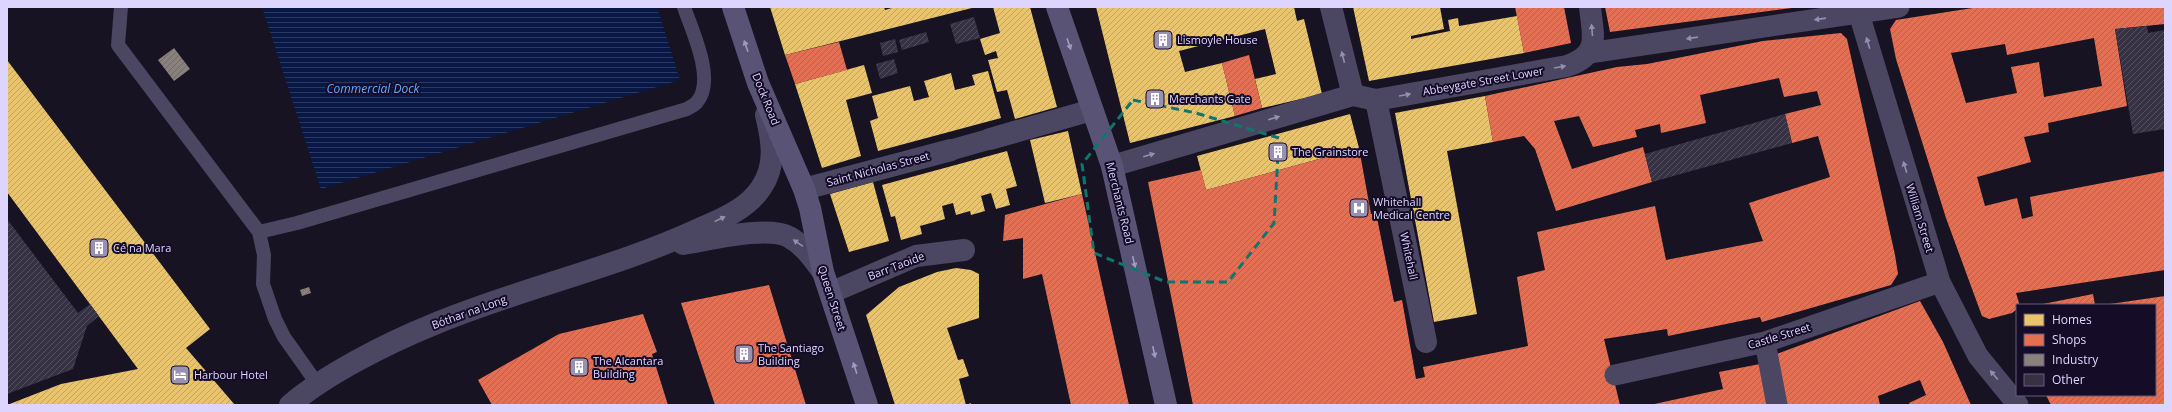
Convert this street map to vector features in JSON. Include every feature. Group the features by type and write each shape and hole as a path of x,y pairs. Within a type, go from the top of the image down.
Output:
{"main road":[{"name":"Dock Road","path":"733,7 758,83 804,189"},
{"name":"Merchants Road","path":"1057,7 1112,166 1166,405"},
{"name":"Queen Street","path":"804,189 810,208 823,272 868,405"}],"street":[{"path":"1331,7 1353,95"},
{"path":"1589,53 1593,38 1590,7"},
{"name":"Abbeygate Street Lower","path":"1112,166 1353,95 1376,100 1567,66 1582,61 1589,53 1858,10 1899,7"},
{"name":"William Street","path":"1858,10 1940,282 1978,356 2018,405"},
{"name":"Bóthar na Long","path":"294,404 318,385 358,361 432,325 660,248 725,217 747,204 762,187 772,164 773,144 758,83"},
{"name":"Whitehall","path":"1376,100 1426,342"},
{"path":"951,150 1092,110"},
{"name":"Saint Nicholas Street","path":"804,189 951,150"},
{"name":"Bóthar na Long","path":"660,248 774,232 789,237 803,247 823,272"},
{"name":"Barr Taoide","path":"830,293 916,256 964,250"},
{"name":"Castle Street","path":"1615,375 1765,342 1940,282"},
{"path":"1765,342 1776,405"}],"lane":[{"path":"121,7 118,45 259,232 264,255 263,284 275,319 287,343 318,385"},
{"path":"259,232 297,223 687,109 697,103 705,82 704,70 684,7"}],"highlighted area":[{"path":"1133,100 1196,113 1279,138 1274,223 1228,282 1166,282 1094,253 1082,164"}],"water":[{"name":"Commercial Dock","path":"262,7 657,7 680,80 321,189"}],"building: Homes":[{"path":"770,7 884,7 885,10 895,7 972,8 785,55"},
{"path":"993,7 1030,7 1057,107 1015,119 1007,90 997,92 988,60 998,58 996,51 985,55 980,39 1000,33"},
{"path":"1096,7 1294,7 1297,21 1304,19 1322,94 1262,108 1255,79 1276,74 1265,29 1179,51 1185,72 1222,63 1235,116 1130,143"},
{"path":"1353,7 1440,7 1444,29 1411,36 1411,39 1450,31 1448,20 1458,18 1459,26 1517,16 1524,53 1369,81"},
{"name":"Cé na Mara","path":"7,60 210,329 186,348 235,405 7,405 61,384 138,369 7,192"},
{"path":"864,65 872,93 846,100 861,156 822,168 795,84"},
{"path":"988,71 1001,118 878,151 870,121 878,118 872,96 910,86 914,101 929,97 924,81 951,73 955,90 975,85 972,75"},
{"path":"1485,96 1493,142 1447,151 1477,314 1434,322 1395,113"},
{"name":"The Grainstore","path":"1350,114 1359,148 1206,190 1197,156"},
{"path":"1068,131 1082,194 1045,203 1030,140"},
{"path":"1007,151 1017,186 1006,189 1010,205 996,209 991,193 981,196 985,211 971,215 970,211 956,215 953,203 942,206 945,219 920,226 922,234 901,240 895,216 891,217 882,185"},
{"path":"873,182 889,241 849,252 830,194"},
{"path":"956,268 971,270 979,274 979,318 947,328 958,360 963,359 969,376 959,379 966,405 895,405 866,315 899,287 937,272"}],"building: Shops":[{"path":"1515,7 1564,7 1571,43 1524,53"},
{"path":"1605,7 1792,7 1792,8 1610,32"},
{"path":"1979,7 2165,7 2165,24 2115,29 2127,106 2048,123 2049,132 2024,137 2031,162 1977,177 1985,206 2017,198 2022,219 2033,216 2030,197 2165,171 2165,270 2016,293 2019,303 2016,304 2016,310 2012,313 1989,319 1982,316 1946,218 1896,59 1890,29 1896,20","holes":["2094,38 2102,86 2044,97 2039,62 2011,67 2017,93 1966,103 1951,53 2005,44 2007,55"]},
{"path":"1841,33 1847,39 1895,255 1898,274 1891,285 1762,322 1760,317 1668,336 1667,329 1604,339 1620,405 1193,405 1148,182 1201,170 1206,190 1359,148 1371,214 1376,213 1394,302 1402,300 1416,379 1425,377 1423,367 1528,346 1517,277 1545,270 1537,232 1655,206 1666,260 1763,241 1749,203 1830,177 1818,136 1792,143 1785,114 1821,105 1817,91 1784,97 1779,78 1700,95 1706,123 1661,133 1660,124 1635,130 1637,137 1593,147 1579,116 1554,121 1572,169 1643,147 1652,182 1556,211 1535,149 1524,136 1493,142 1485,96 1617,67 1647,64 1763,41"},
{"path":"839,42 847,70 795,84 785,55"},
{"path":"1249,55 1262,108 1235,116 1222,63"},
{"path":"1082,194 1129,405 1071,405 1042,274 1023,279 1023,238 1003,241 1005,215"},
{"name":"The Santiago Building","path":"769,285 806,405 715,405 681,303"},
{"path":"2093,294 2095,304 2043,304"},
{"path":"2165,296 2165,405 2051,405 2046,396 2156,396 2156,304 2110,304"},
{"path":"1920,301 1943,342 1971,405 1910,405 1909,403 1926,395 1920,380 1878,396 1880,405 1784,405 1774,355"},
{"name":"The Alcantara Building","path":"643,314 657,352 652,354 668,405 492,405 478,380 559,334"},
{"path":"1760,364 1768,405 1650,405 1723,389 1719,372"}],"building: Industry":[{"path":"174,48 190,69 174,81 158,60"},
{"path":"309,287 311,293 302,296 300,290"}],"building: Other":[{"path":"974,17 980,38 956,44 950,24"},
{"path":"2147,26 2148,33 2165,30 2165,129 2133,134 2115,29"},
{"path":"926,32 929,42 902,50 899,40"},
{"path":"895,39 898,52 883,56 880,43"},
{"path":"894,59 898,73 880,79 876,64"},
{"path":"1785,114 1792,143 1652,182 1645,154"},
{"path":"7,219 78,313 90,304 99,316 87,326 73,369 7,394"}],"place":[{"name":"Lismoyle House","path":"1163,40"},
{"name":"Merchants Gate","path":"1155,99"},
{"name":"The Grainstore","path":"1278,152"},
{"name":"Whitehall Medical Centre","path":"1359,208"},
{"name":"Cé na Mara","path":"99,248"},
{"name":"The Santiago Building","path":"744,354"},
{"name":"The Alcantara Building","path":"579,367"},
{"name":"Harbour Hotel","path":"180,375"}]}
